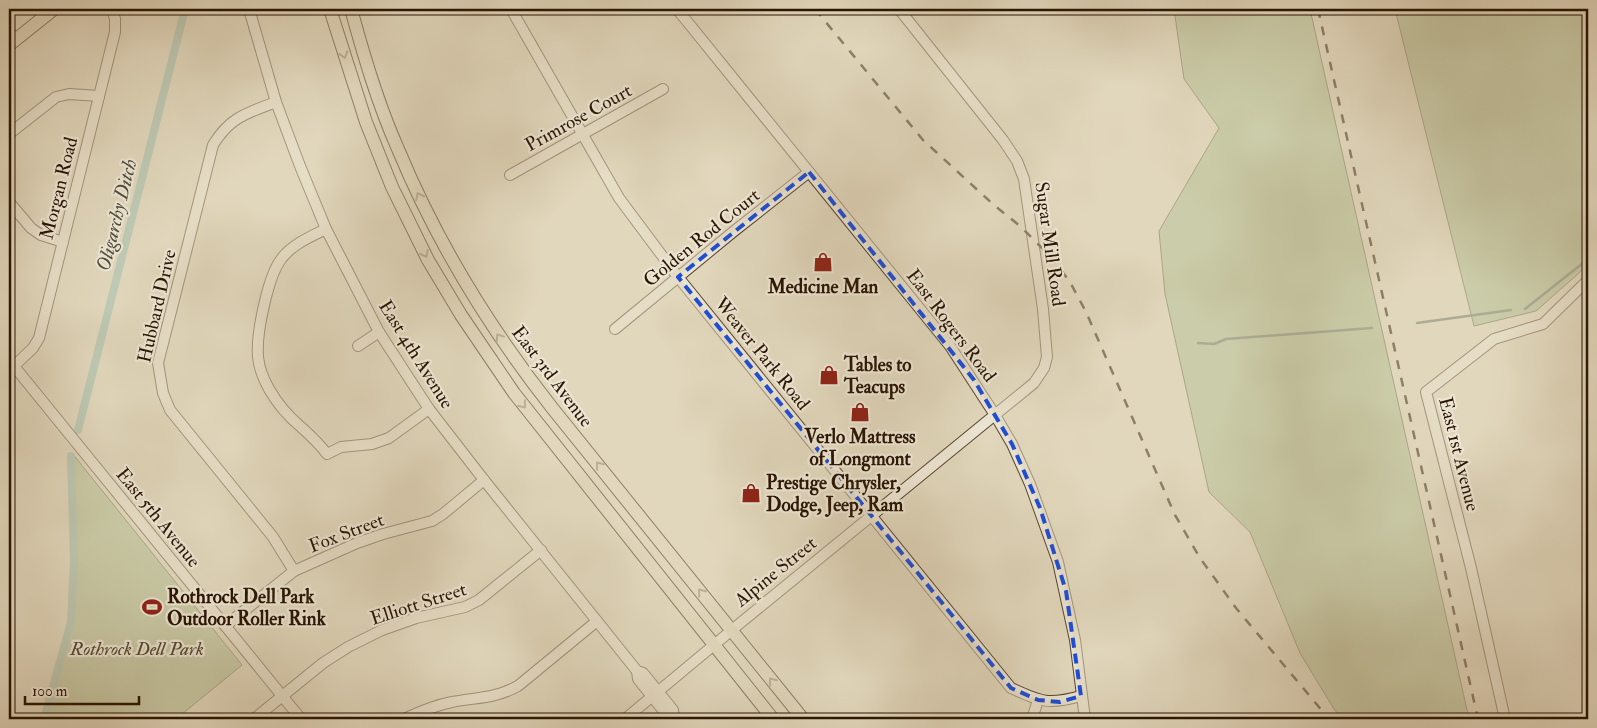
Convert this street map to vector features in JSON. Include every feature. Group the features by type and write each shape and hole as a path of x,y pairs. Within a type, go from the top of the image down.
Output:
{"main road":[{"path":"11,38 54,9"},
{"name":"East 3rd Avenue","path":"330,9 354,89 378,154 413,233 444,288 478,342 514,393 773,719"},
{"name":"East 3rd Avenue","path":"351,9 366,60 397,148 423,205 457,270 494,329 535,386 803,719"}],"street":[{"name":"Morgan Road","path":"11,363 33,348 39,338 115,32 115,19 112,9"},
{"name":"East 4th Avenue","path":"250,9 276,102 300,166 326,228 379,332 429,409 637,671 643,673 655,694 673,710 675,718"},
{"name":"Weaver Park Road","path":"511,9 581,134 625,207 678,277 1011,688 1038,700 1060,702 1082,696"},
{"name":"East Rogers Road","path":"677,9 950,346 974,380 1012,444 1030,484 1058,562 1075,640 1085,719"},
{"name":"Sugar Mill Road","path":"899,9 1003,140 1021,170 1027,191 1043,309 1047,357 1044,368 1034,383 995,415"},
{"name":"Primrose Court","path":"510,175 663,89"},
{"path":"9,134 56,98 69,94 99,96"},
{"name":"Hubbard Drive","path":"276,102 239,116 230,123 213,144 158,363 163,393 170,410 273,537 294,571"},
{"name":"Golden Rod Court","path":"615,329 809,172"},
{"path":"9,202 31,228 41,235 63,242"},
{"path":"326,228 291,248 281,259 274,272 259,335 258,358 270,390 300,427 318,442 327,454 341,447 372,444 389,438 429,409"},
{"name":"East 1st Avenue","path":"1505,719 1471,568 1426,392 1494,340 1543,324 1588,280"},
{"path":"358,346 379,332"},
{"name":"East 5th Avenue","path":"11,363 301,719"},
{"name":"Alpine Street","path":"625,719 995,415"},
{"name":"Fox Street","path":"225,626 294,571 357,543 432,521 484,480"},
{"name":"Elliott Street","path":"254,719 323,663 348,647 382,630 416,618 465,607 479,600 541,550"},
{"path":"404,719 452,702 494,697 518,686 597,621"},
{"path":"1032,719 1038,700"}],"highlighted area":[{"path":"809,172 974,380 1012,444 1040,508 1066,591 1081,696 1060,702 1038,700 1011,688 678,277"}],"green space":[{"path":"1174,9 1310,9 1469,719 1342,719 1300,653 1250,532 1209,492 1165,294 1159,231 1219,128 1184,79"},
{"path":"1395,9 1588,9 1588,265 1536,311 1474,326"},
{"name":"Rothrock Dell Park","path":"72,453 242,665 176,719 44,719 71,622 74,560"}],"waterway":[{"name":"Oligarchy Ditch","path":"78,430 185,9"},
{"path":"1525,309 1588,259"},
{"path":"1417,323 1511,310"},
{"path":"1198,343 1214,344 1226,339 1372,328"},
{"name":"Oligarchy Ditch","path":"44,719 71,622 74,561 71,456"}],"railway":[{"path":"815,9 923,140 995,206 1020,226 1053,259 1070,282 1086,312 1175,515 1200,558 1236,608 1329,719"},
{"path":"1318,9 1478,719"}],"place":[{"name":"Medicine Man","path":"823,262"},
{"name":"Tables to Teacups","path":"829,375"},
{"name":"Verlo Mattress of Longmont","path":"860,412"},
{"name":"Prestige Chrysler, Dodge, Jeep, Ram","path":"751,493"},
{"name":"Rothrock Dell Park Outdoor Roller Rink","path":"152,607"}]}
